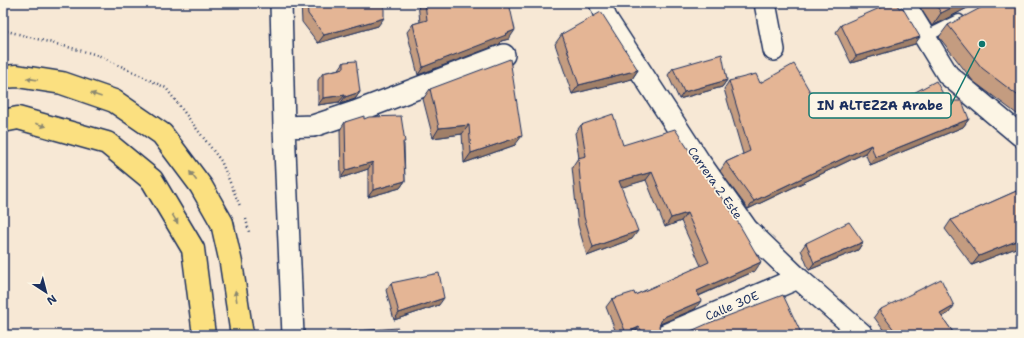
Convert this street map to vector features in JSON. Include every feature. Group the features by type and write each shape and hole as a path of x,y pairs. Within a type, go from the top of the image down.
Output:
{"main road":[{"path":"3,77 17,76 62,83 114,101 162,134 201,186 222,223 231,263 242,335"},
{"path":"3,121 18,118 107,143 152,180 193,248 204,335"}],"street":[{"path":"281,3 284,127 293,335"},
{"name":"Carrera 2 Este","path":"600,3 606,18 694,154 747,229 798,278 863,335"},
{"path":"765,3 774,50"},
{"path":"904,3 948,75 1021,136"},
{"path":"284,127 313,126 355,112 504,55"},
{"name":"Calle 30E","path":"665,335 798,278"}],"lane":[{"path":"925,38 965,16"}],"building":[{"path":"307,3 384,3 384,18 324,35 308,14"},
{"path":"425,3 509,3 515,30 505,34 506,35 423,67 413,24 427,20"},
{"path":"891,3 896,3 899,8 902,7 920,37 856,56 841,25"},
{"path":"935,3 961,3 941,13"},
{"path":"990,3 1021,3 1021,98 982,68 948,25"},
{"path":"601,12 638,70 579,85 562,34"},
{"path":"722,54 727,80 684,92 673,68"},
{"path":"510,59 522,136 471,153 469,125 439,128 430,89"},
{"path":"356,61 360,92 345,97 345,95 323,98 323,73 344,68 344,62"},
{"path":"794,64 824,116 836,110 839,115 891,98 893,104 936,81 947,101 962,101 969,119 875,157 871,145 754,201 726,162 750,151 729,81 756,74 760,83"},
{"path":"613,114 623,145 675,129 732,212 761,262 697,291 701,301 662,319 659,326 663,335 645,335 639,327 626,333 612,299 634,292 635,295 709,262 687,213 671,218 652,172 619,181 638,231 593,247 584,217 578,158 586,156 581,125"},
{"path":"364,116 364,119 369,117 401,116 405,142 403,142 405,181 373,190 373,162 346,170 345,122"},
{"path":"1021,189 1021,239 979,256 951,220"},
{"path":"849,222 863,242 814,263 806,243"},
{"path":"439,273 444,298 399,313 391,283"},
{"path":"941,279 954,306 940,314 955,335 908,335 906,332 898,335 879,310"},
{"path":"783,295 802,335 682,335 709,323"},
{"path":"398,328 399,335 328,335 328,333"}],"place":[{"name":"IN ALTEZZA Arabe","path":"982,44"}]}
